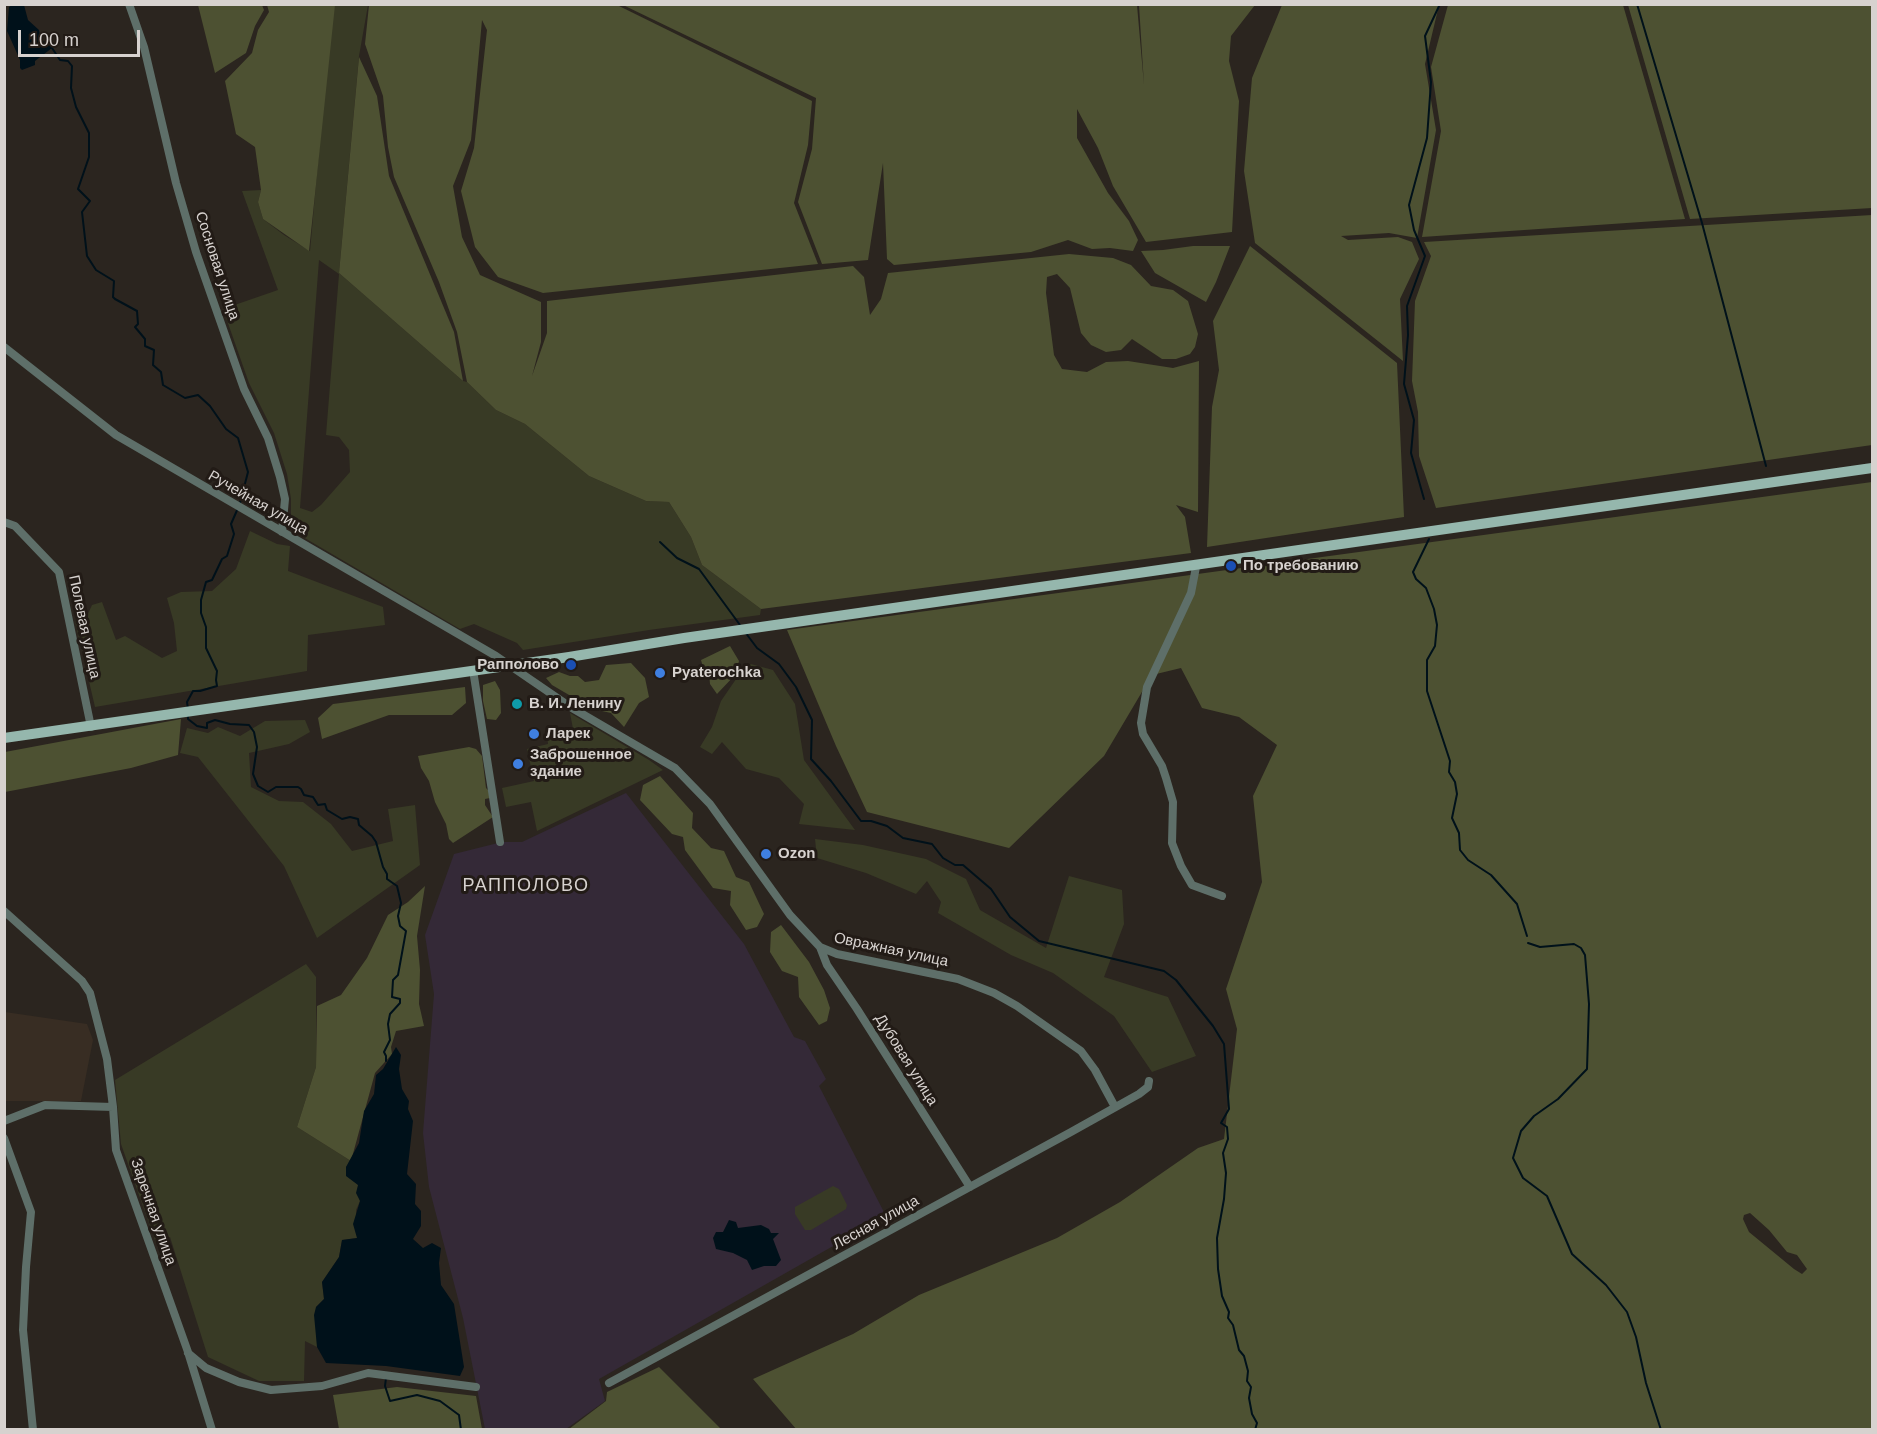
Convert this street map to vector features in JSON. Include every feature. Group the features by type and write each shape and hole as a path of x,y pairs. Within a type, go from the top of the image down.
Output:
{"main road":[{"path":"4,738 1872,468"}],"street":[{"name":"Сосновая улица","path":"129,4 144,47 176,183 196,252 244,389 268,438 280,477 285,499 282,532"},
{"name":"Ручейная улица","path":"4,347 116,435 509,665"},
{"name":"Полевая улица","path":"4,522 15,526 59,572 91,727"},
{"path":"1196,567 1191,593 1147,687 1141,723 1143,734 1167,778 1173,802 1172,843 1181,866 1192,885 1222,896"},
{"name":"Овражная улица","path":"509,665 592,720 675,768 710,804 790,915 820,947 847,957 958,979 994,993 1017,1006 1081,1051 1095,1070 1115,1107"},
{"path":"473,670 500,842"},
{"name":"Заречная улица","path":"4,911 82,981 90,993 107,1059 116,1150 188,1352 212,1430"},
{"name":"Дубовая улица","path":"820,947 827,965 970,1187"},
{"name":"Лесная улица","path":"609,1383 1115,1107 1148,1087 1149,1081"},
{"path":"4,1121 45,1105 112,1107"},
{"path":"4,1138 31,1212 23,1330 33,1430"},
{"path":"188,1352 206,1368 239,1382 271,1390 322,1386 368,1373 476,1387"}],"shaded area":[{"path":"626,793 744,944 794,1037 805,1041 826,1079 819,1086 886,1216 599,1379 605,1401 566,1429 485,1429 463,1318 429,1187 423,1133 434,994 425,935 454,854 502,842 522,842"},
{"path":"5,1012 87,1024 93,1040 81,1101 5,1101"}],"green space":[{"path":"198,5 262,5 264,10 255,26 246,53 215,73"},
{"path":"267,5 335,5 309,251 263,219 258,202 261,190 255,147 236,134 225,81 252,53 258,30 269,12"},
{"path":"332,5 368,5 359,56 339,273 463,381 467,382 496,410 525,424 589,476 646,501 669,502 691,537 702,565 761,609 760,615 523,650 517,643 474,624 460,629 291,530 291,499 287,474 274,433 249,383 223,309 278,290 242,191 261,190 258,202 263,219 310,251","holes":["319,260 339,274 326,435 339,437 349,450 350,472 312,512 300,508"]},
{"path":"369,5 617,5 812,101 808,145 794,203 818,264 543,293 498,277 475,247 461,191 474,148 487,30 482,20 471,140 453,186 462,237 480,275 541,302 541,342 532,376 547,333 547,301 853,266 864,277 870,315 881,299 888,273 1069,254 1113,258 1131,265 1151,286 1173,290 1188,301 1198,334 1195,347 1190,354 1176,359 1162,359 1132,339 1121,350 1106,352 1091,345 1081,333 1070,288 1057,274 1047,277 1046,293 1054,355 1062,369 1087,372 1106,362 1128,361 1173,368 1199,361 1198,512 1176,505 1185,517 1191,553 761,609 702,565 691,537 669,502 646,501 589,476 525,424 496,410 467,382 457,332 439,282 394,177 388,147 383,96 365,44"},
{"path":"623,5 1137,5 1144,85 1139,5 1255,5 1231,36 1229,61 1239,101 1232,232 1146,242 1113,186 1098,148 1077,109 1077,138 1108,193 1129,221 1138,240 1133,251 1110,248 1092,249 1068,240 1031,252 894,265 887,259 883,163 868,260 822,264 798,202 812,149 816,98"},
{"path":"1282,5 1439,5 1425,64 1436,130 1417,238 1389,233 1341,236 1348,240 1398,237 1412,242 1419,259 1400,299 1403,361 1255,243 1244,171 1252,78"},
{"path":"1448,5 1623,5 1685,219 1422,237 1441,131 1431,67"},
{"path":"1628,5 1872,5 1872,208 1690,219"},
{"path":"359,57 377,96 389,176 454,332 463,381 339,273"},
{"path":"1872,215 1872,445 1436,508 1419,456 1418,412 1412,381 1415,301 1431,256 1424,242"},
{"path":"1193,246 1230,246 1206,302 1155,273 1141,251"},
{"path":"1250,246 1397,363 1404,517 1207,547 1212,407 1219,370 1213,321"},
{"path":"1872,482 1872,1429 797,1430 753,1379 853,1334 919,1295 1057,1238 1120,1202 1198,1148 1224,1139 1237,1029 1226,989 1262,882 1253,796 1277,745 1239,717 1202,708 1181,668 1152,675 1104,756 1009,848 867,812 836,746 787,630","holes":["1750,1213 1769,1230 1787,1252 1797,1255 1807,1269 1802,1274 1749,1232 1743,1219 1744,1215"]},
{"path":"250,531 277,544 290,546 288,571 383,607 385,625 308,635 307,671 95,707 75,621 87,616 92,605 102,602 116,640 125,636 162,658 177,651 174,623 167,598 181,592 212,591 236,569"},
{"path":"730,646 739,661 735,675 717,694 710,684 709,673 703,667 701,660"},
{"path":"631,663 645,678 649,697 639,703 624,727 611,713 593,709 552,685 546,678 559,672 578,676 585,682 599,680 606,665"},
{"path":"747,663 773,670 795,704 804,760 855,830 799,824 804,804 779,778 746,769 722,742 712,754 700,747 712,727 721,701"},
{"path":"495,681 500,690 501,713 496,720 487,719 483,701 483,685"},
{"path":"465,687 466,703 452,715 389,715 322,739 318,718 333,704"},
{"path":"570,713 663,770 537,831 531,802 506,807 502,788 534,781 527,749 548,744 547,735 573,729"},
{"path":"181,719 178,755 131,768 5,792 5,752"},
{"path":"305,720 310,732 289,744 249,753 251,787 279,801 303,802 331,824 352,851 393,841 388,809 415,805 420,865 317,938 284,866 198,757 180,753 187,728 208,733 218,727 240,736 265,721"},
{"path":"469,747 476,749 482,756 486,788 490,798 485,799 485,805 493,817 453,843 449,839 446,824 418,756"},
{"path":"660,776 693,813 692,828 711,848 724,851 736,877 749,882 764,914 757,927 746,930 730,905 731,891 713,888 685,850 683,837 672,834 640,800 643,785"},
{"path":"815,839 863,845 926,859 966,879 980,910 1046,948 1069,876 1122,890 1124,924 1104,977 1168,997 1196,1056 1152,1072 1114,1016 1053,973 1011,955 938,913 941,902 927,881 916,894 866,873 817,858"},
{"path":"425,886 417,936 420,970 419,1004 424,1026 396,1031 391,1047 392,1054 375,1073 351,1161 297,1127 316,1067 317,1006 341,995 367,958 388,915 408,902"},
{"path":"781,925 809,962 824,990 830,1008 827,1021 819,1025 799,997 798,977 782,971 770,952 771,932"},
{"path":"306,964 316,977 316,1067 297,1127 351,1161 346,1167 358,1185 360,1201 356,1210 357,1238 342,1240 339,1257 322,1282 324,1299 316,1307 317,1347 305,1341 304,1381 259,1381 208,1357 170,1237 156,1243 121,1144 115,1080"},
{"path":"833,1186 839,1189 847,1205 846,1209 811,1230 805,1230 795,1214 795,1207"},
{"path":"659,1367 721,1429 569,1429 606,1401 607,1392"},
{"path":"397,1387 476,1396 482,1429 339,1429 333,1395"}],"water":[{"path":"24,5 28,20 39,30 41,41 50,42 52,45 52,48 35,61 35,65 22,70 7,31 9,7"},
{"path":"396,1047 401,1055 399,1069 402,1089 409,1101 408,1109 413,1121 407,1174 416,1184 415,1204 421,1211 421,1226 413,1239 423,1248 432,1243 441,1248 439,1263 441,1285 454,1304 464,1367 460,1376 386,1366 326,1363 317,1347 314,1315 316,1307 324,1299 322,1282 339,1257 342,1240 357,1238 353,1224 360,1201 356,1193 358,1185 346,1176 346,1167 359,1143 364,1111 374,1094 376,1075 383,1069"},
{"path":"729,1220 736,1222 738,1228 761,1225 769,1229 771,1233 779,1233 773,1239 781,1260 776,1266 764,1266 752,1270 747,1260 733,1253 716,1249 713,1238 716,1232 723,1232"}],"waterway":[{"path":"1424,499 1411,453 1414,420 1404,384 1408,335 1407,306 1425,256 1414,230 1409,205 1427,138 1431,82 1425,36 1440,4"},
{"path":"1637,4 1702,223 1766,466"},
{"path":"52,48 60,60 68,61 72,66 71,88 76,107 89,133 89,157 78,189 90,201 82,212 87,256 96,270 114,281 113,297 137,311 138,324 135,327 145,339 145,346 154,350 153,365 161,372 163,385 185,398 198,395 210,406 226,429 238,438 248,472 240,503"},
{"path":"188,709 187,702 193,691 217,686 217,671 206,648 206,627 201,613 201,600 206,582 212,580 222,559 227,556 234,534 231,524 238,508"},
{"path":"1429,539 1413,572 1416,579 1426,588 1437,625 1435,646 1427,660 1427,691 1450,761 1449,772 1455,782 1457,794 1452,818 1459,833 1460,850 1468,860 1491,875 1517,904 1527,936"},
{"path":"660,542 677,558 699,569 740,625"},
{"path":"745,632 757,648 779,664 796,687 812,720 811,759 861,821 871,821 887,826 903,838 932,844 943,858 955,865 963,865 991,889 1010,917 1039,941 1164,971 1176,980 1213,1026 1224,1044 1229,1109 1221,1123 1227,1127 1228,1139 1223,1153 1226,1173 1217,1238 1218,1269 1222,1296 1229,1312 1228,1318 1233,1325 1239,1350 1244,1356 1248,1371 1247,1381 1251,1387 1249,1398 1252,1414 1257,1423 1255,1430"},
{"path":"188,714 188,719 197,726 207,728 207,723 215,720 249,725 254,732 257,747 253,774 258,786 268,792 276,787 298,787 304,795 313,797 318,805 325,804 327,810 342,819 350,817 358,819 359,825 376,842 387,879 397,886 401,903 398,916 400,926 406,931 398,975 393,980 392,997 400,999 400,1003 390,1014 388,1024 390,1040 384,1052 386,1061"},
{"path":"1528,943 1540,947 1574,944 1581,948 1585,955 1589,1004 1587,1069 1558,1099 1534,1116 1521,1131 1513,1158 1523,1178 1547,1196 1572,1254 1606,1285 1627,1312 1661,1430"},
{"path":"386,1378 385,1386 390,1401 417,1395 440,1401 459,1415 461,1430"}],"place":[{"name":"По требованию","path":"1231,566"},
{"name":"Рапполово","path":"571,665"},
{"name":"Pyaterochka","path":"660,673"},
{"name":"В. И. Ленину","path":"517,704"},
{"name":"Ларек","path":"534,734"},
{"name":"Заброшенное здание","path":"518,764"},
{"name":"Ozon","path":"766,854"}],"district":[{"name":"РАППОЛОВО","path":"526,886"}]}
